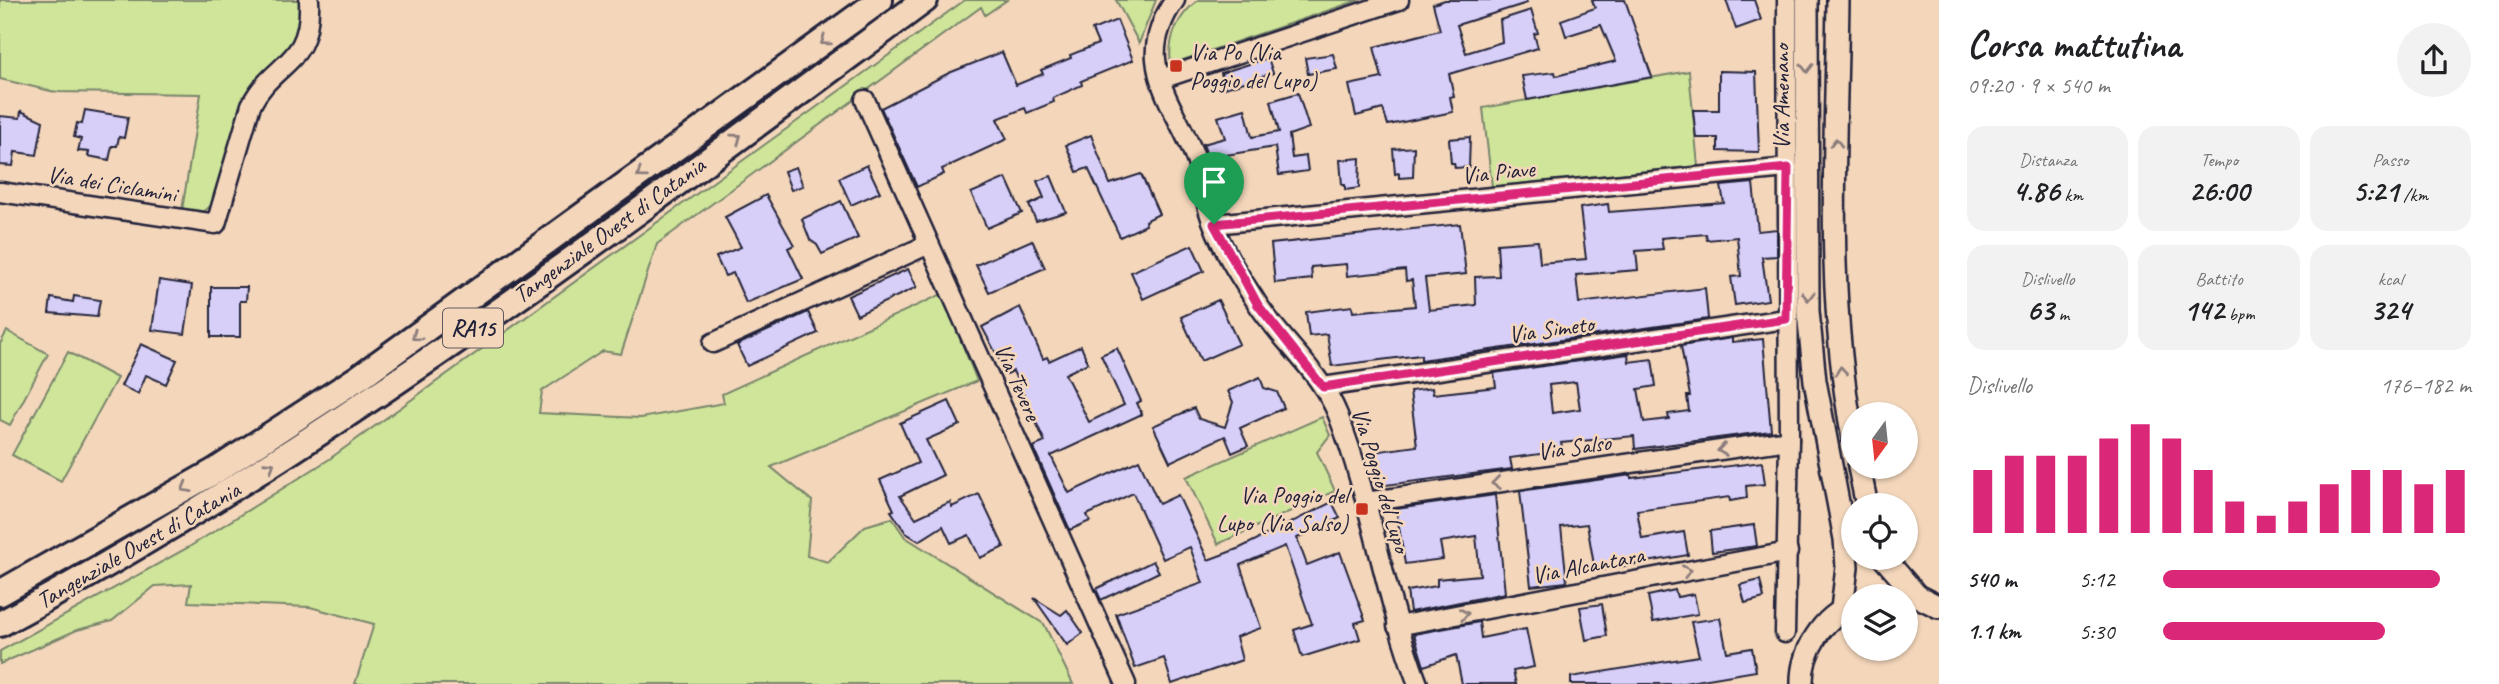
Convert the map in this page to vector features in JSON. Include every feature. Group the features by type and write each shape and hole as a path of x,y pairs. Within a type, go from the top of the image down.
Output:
{"highway":[{"name":"Tangenziale Ovest di Catania","path":"0,593 215,471 361,376 880,0"},
{"name":"Tangenziale Ovest di Catania","path":"0,624 173,527 374,400 925,0"}],"main road":[{"name":"Via Amenano","path":"1807,0 1808,311 1815,381 1845,539 1847,584"},
{"path":"1838,0 1837,309 1846,402"},
{"path":"1894,570 1907,584"},
{"path":"1918,596 1939,607"},
{"path":"1802,684 1802,666 1809,649 1825,625 1841,613"}],"street":[{"name":"Via dei Ciclamini","path":"0,192 216,225 251,105 259,91 293,60 308,33 309,0"},
{"name":"Via Poggio del Lupo","path":"1175,0 1163,19 1157,39 1156,59 1161,79 1197,162 1214,224 1258,305 1323,387 1337,412 1366,502 1397,626 1418,684"},
{"path":"1161,79 1399,0"},
{"path":"1785,633 1789,440 1786,319 1787,0"},
{"name":"Via Tevere","path":"865,100 1126,684"},
{"name":"Via Piave","path":"1214,224 1788,168"},
{"path":"713,343 929,244"},
{"name":"Via Simeto","path":"1323,387 1786,319"},
{"name":"Via Salso","path":"1366,502 1789,440"},
{"name":"Via Alcantara","path":"1397,626 1788,552"}],"green space":[{"path":"0,0 303,0 301,33 287,53 250,89 214,203 201,214 182,210 201,94 55,92 0,79"},
{"path":"965,0 1007,0 985,15 981,7 657,244 621,354 603,351 542,391 539,413 641,418 724,403 722,394 942,294 977,381 771,467 812,501 807,556 828,562 865,526 892,518 905,537 1044,624 1073,684 355,684 374,624 310,607 188,602 191,584 155,586 112,621 77,630 0,664 0,651 189,547 328,460"},
{"path":"1116,0 1156,0 1139,43"},
{"path":"1198,0 1359,0 1171,64 1171,45 1176,28 1185,13"},
{"path":"1689,71 1698,166 1492,187 1483,108"},
{"path":"7,331 48,354 10,425 0,420 0,344"},
{"path":"68,352 117,378 61,481 12,455"},
{"path":"1322,417 1330,435 1317,452 1335,491 1218,544 1186,477"}],"building":[{"path":"1445,0 1526,0 1527,3 1457,25 1466,53 1502,42 1500,20 1531,10 1538,33 1534,34 1538,48 1449,74 1454,96 1450,97 1453,112 1388,125 1383,109 1356,116 1349,85 1382,78 1374,47 1440,30 1433,4"},
{"path":"1592,0 1625,0 1652,77 1527,100 1522,76 1555,72 1556,76 1616,61 1601,25 1566,36 1561,20 1595,8"},
{"path":"1726,0 1754,0 1761,20 1736,29"},
{"path":"1117,20 1133,60 1081,81 1082,85 1053,98 1054,102 1027,113 1025,108 997,119 1007,139 942,169 944,174 917,187 881,108 949,73 1002,52 1016,85 1043,74 1041,70 1071,58 1070,55 1098,44 1092,30"},
{"path":"1333,54 1337,69 1308,74 1305,58"},
{"path":"1268,58 1273,73 1225,88 1221,73"},
{"path":"1719,71 1756,72 1759,152 1718,151 1718,138 1696,138 1693,110 1719,110"},
{"path":"1298,93 1309,128 1289,135 1292,158 1306,156 1308,171 1279,175 1275,147 1208,158 1203,144 1225,138 1218,117 1245,109 1252,137 1279,132 1271,101"},
{"path":"85,110 128,117 124,138 119,137 117,146 112,146 109,160 88,156 89,152 78,151 81,139 74,137 77,123 82,124"},
{"path":"21,111 43,121 37,155 15,152 13,166 0,165 0,116 20,118"},
{"path":"1091,135 1110,184 1141,174 1159,214 1145,221 1146,225 1120,237 1088,168 1077,172 1066,145"},
{"path":"1470,137 1469,167 1455,168 1454,163 1451,163 1449,139"},
{"path":"1414,147 1413,177 1399,178 1399,173 1395,174 1393,149"},
{"path":"1360,158 1359,188 1345,190 1345,185 1342,185 1340,160"},
{"path":"867,165 880,192 851,205 839,178"},
{"path":"796,167 803,186 791,190 784,171"},
{"path":"1051,176 1066,212 1036,221 1029,205 1044,198 1037,181"},
{"path":"1006,178 1022,213 987,228 971,193"},
{"path":"1753,183 1758,231 1777,229 1777,256 1762,257 1768,300 1735,305 1731,277 1741,276 1737,237 1707,240 1706,234 1661,238 1663,249 1636,251 1638,270 1576,275 1579,303 1705,288 1708,319 1421,360 1421,355 1332,366 1327,334 1309,336 1306,312 1352,306 1353,312 1415,306 1412,280 1406,281 1405,270 1347,276 1346,264 1311,267 1312,279 1275,283 1271,244 1460,224 1466,274 1425,278 1429,310 1476,305 1475,277 1499,276 1497,244 1538,241 1540,263 1586,259 1580,208 1608,204 1609,212 1724,203 1721,186"},
{"path":"766,195 794,245 788,248 803,279 746,303 733,273 725,276 716,257 741,247 725,217"},
{"path":"841,201 858,238 822,254 810,240 802,219"},
{"path":"1032,240 1045,268 989,292 976,265"},
{"path":"1192,245 1204,271 1143,299 1131,272"},
{"path":"908,269 917,287 857,315 848,296"},
{"path":"159,280 192,285 185,334 152,330"},
{"path":"211,287 247,287 246,301 240,301 240,337 211,337"},
{"path":"74,296 100,300 97,317 49,313 51,298 73,302"},
{"path":"1218,300 1239,344 1201,361 1181,317"},
{"path":"1020,307 1043,359 1047,357 1049,361 1081,346 1088,363 1065,374 1089,422 1124,405 1101,355 1117,348 1141,401 1137,403 1142,414 1051,456 1069,493 1139,460 1159,504 1178,495 1208,560 1240,548 1332,502 1340,518 1297,538 1307,565 1340,552 1365,620 1355,623 1360,639 1302,657 1294,630 1312,624 1285,546 1240,565 1261,628 1236,637 1242,660 1172,684 1164,658 1135,668 1116,614 1203,583 1190,547 1163,559 1133,493 1087,515 1090,521 1070,530 1033,447 1045,442 1013,371 1007,374 982,327"},
{"path":"808,312 818,333 747,366 737,345"},
{"path":"1732,338 1732,342 1763,339 1771,431 1635,449 1634,436 1561,443 1563,451 1510,458 1512,469 1378,486 1372,452 1417,446 1410,391 1432,388 1433,394 1496,387 1494,373 1628,354 1629,362 1652,359 1656,386 1638,389 1644,422 1669,419 1668,414 1689,411 1687,396 1690,396 1681,346","holes":["1576,382 1580,409 1552,413 1549,385"]},
{"path":"141,344 177,360 166,384 146,375 138,394 121,386"},
{"path":"1260,377 1264,388 1277,392 1284,408 1240,428 1248,446 1232,453 1225,436 1170,462 1153,426 1194,408 1199,419 1225,427 1233,402 1228,391"},
{"path":"949,401 960,425 926,440 943,475 900,496 916,518 950,502 952,507 979,494 1004,547 980,558 969,535 951,543 943,526 919,541 906,533 891,511 894,510 880,480 918,463 900,423"},
{"path":"1762,462 1765,484 1746,486 1747,498 1730,501 1729,497 1637,510 1642,539 1684,532 1688,555 1595,571 1587,524 1561,527 1567,582 1531,586 1520,491 1631,475 1631,478"},
{"path":"1495,495 1505,593 1410,612 1407,591 1437,586 1437,579 1480,575 1476,536 1440,542 1443,559 1405,564 1396,509"},
{"path":"1754,525 1757,546 1712,552 1710,531"},
{"path":"1153,561 1159,572 1101,600 1096,589"},
{"path":"1760,580 1764,598 1745,603 1740,585"},
{"path":"1675,590 1677,597 1694,594 1698,614 1653,622 1648,596"},
{"path":"1034,598 1061,615 1067,610 1083,633 1067,645"},
{"path":"1602,604 1607,636 1586,640 1580,607"},
{"path":"1720,618 1727,652 1752,648 1756,671 1678,684 1571,684 1571,677 1699,656 1691,622"},
{"path":"1479,622 1481,638 1526,629 1534,667 1513,671 1516,684 1462,684 1456,655 1424,666 1414,634"}],"place":[{"name":"Via Po (Via Poggio del Lupo)","path":"1176,66"},
{"name":"Via Poggio del Lupo (Via Salso)","path":"1362,509"}],"route":[{"path":"1788,168 1786,319 1323,387 1258,305 1227,254 1214,224 1788,168"}]}
